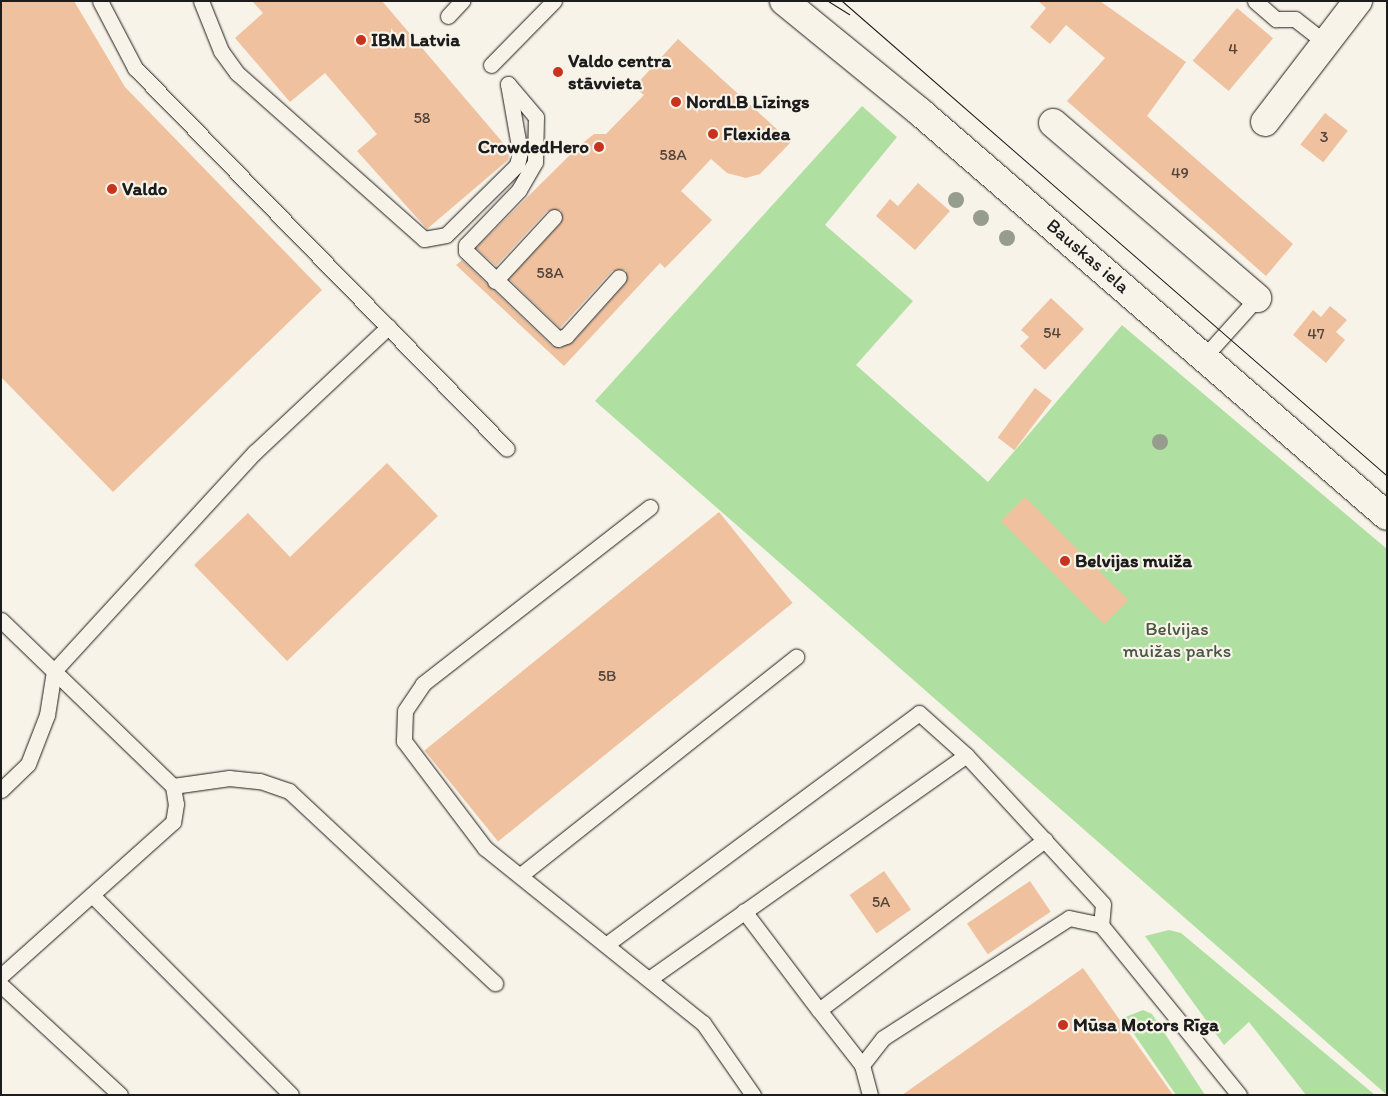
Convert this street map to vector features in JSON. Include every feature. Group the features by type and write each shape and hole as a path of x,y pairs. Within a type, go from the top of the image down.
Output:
{"street":[{"name":"Bauskas iela","path":"784,1 920,112 1387,516"},
{"path":"1265,122 1358,1"},
{"path":"1053,123 1257,298"}],"lane":[{"path":"100,1 135,68 507,449"},
{"path":"201,1 221,51 236,73 424,239 446,235 517,165 520,152 508,84 536,117 538,143 536,162 519,190 466,245 472,259 558,339 566,336 619,277"},
{"path":"448,16 462,1"},
{"path":"491,65 554,1"},
{"path":"1255,1 1276,19 1295,19 1326,43"},
{"path":"495,281 554,217"},
{"path":"1204,357 1257,298"},
{"path":"1,790 28,764 47,715 54,671 254,452 388,327"},
{"path":"650,507 423,684 405,711 404,742 485,848 522,874 703,1023 753,1095"},
{"path":"1,620 173,786 176,804 173,822 1,976"},
{"path":"522,874 796,657"},
{"path":"607,944 919,714 966,755 1103,904 1101,926"},
{"path":"649,978 966,755"},
{"path":"173,786 229,778 260,781 289,791 495,983"},
{"path":"819,1010 1045,840"},
{"path":"92,895 291,1095"},
{"path":"744,910 862,1065 870,1095"},
{"path":"862,1065 883,1038 1069,918 1101,926 1239,1095"},
{"path":"1,985 120,1095"}],"green space":[{"name":"Belvijas muižas parks","path":"862,106 897,137 825,225 913,301 856,365 988,482 1122,325 1387,549 1387,1095 595,401"},
{"path":"1169,930 1181,933 1375,1095 1306,1095 1249,1022 1224,1045 1145,936"},
{"path":"1143,1010 1152,1014 1205,1095 1176,1095 1123,1018"}],"building":[{"name":"Valdo","path":"1,1 74,1 125,87 322,290 113,492 1,377"},
{"path":"252,1 382,1 510,151 508,160 427,229 357,151 377,134 325,73 290,102 235,38 263,13"},
{"path":"1038,1 1100,1 1186,62 1147,116 1293,244 1266,276 1067,101 1105,58 1066,25 1050,44 1030,27 1046,8"},
{"path":"1237,8 1273,38 1229,91 1193,61"},
{"path":"678,39 791,142 760,174 746,178 727,173 711,159 681,191 712,220 665,268 660,263 564,366 456,265 462,260 552,346 561,348 573,342 626,283 626,270 612,271 560,328 509,279 561,223 561,210 547,211 496,266 476,248 579,146 594,134 606,134 644,95 634,87"},
{"path":"1325,113 1348,131 1323,162 1300,145"},
{"path":"918,183 950,211 915,250 876,216 890,199 898,206"},
{"path":"1051,298 1084,329 1045,370 1020,346 1029,337 1021,330"},
{"path":"1330,306 1347,320 1336,332 1345,340 1326,363 1293,335 1313,310 1321,317"},
{"path":"1035,388 1052,401 1014,450 998,438"},
{"path":"387,463 438,516 287,661 194,565 248,513 290,557"},
{"name":"Belvijas muiža","path":"1025,497 1128,600 1104,624 1001,521"},
{"path":"719,512 793,603 498,841 424,751"},
{"path":"884,871 911,910 877,934 850,895"},
{"path":"1030,881 1051,912 988,954 967,923"},
{"name":"Mūsa Motors Rīga","path":"1083,968 1173,1095 902,1095"}],"tram line":[{"path":"828,1 849,14"},
{"path":"842,1 1387,476"}],"place":[{"name":"IBM Latvia","path":"361,40"},
{"name":"Valdo centra stāvvieta","path":"558,72"},
{"name":"NordLB Līzings","path":"676,102"},
{"name":"Flexidea","path":"713,134"},
{"name":"CrowdedHero","path":"599,147"},
{"name":"Valdo","path":"112,189"},
{"name":"Belvijas muiža","path":"1065,561"},
{"name":"Mūsa Motors Rīga","path":"1063,1025"}]}
